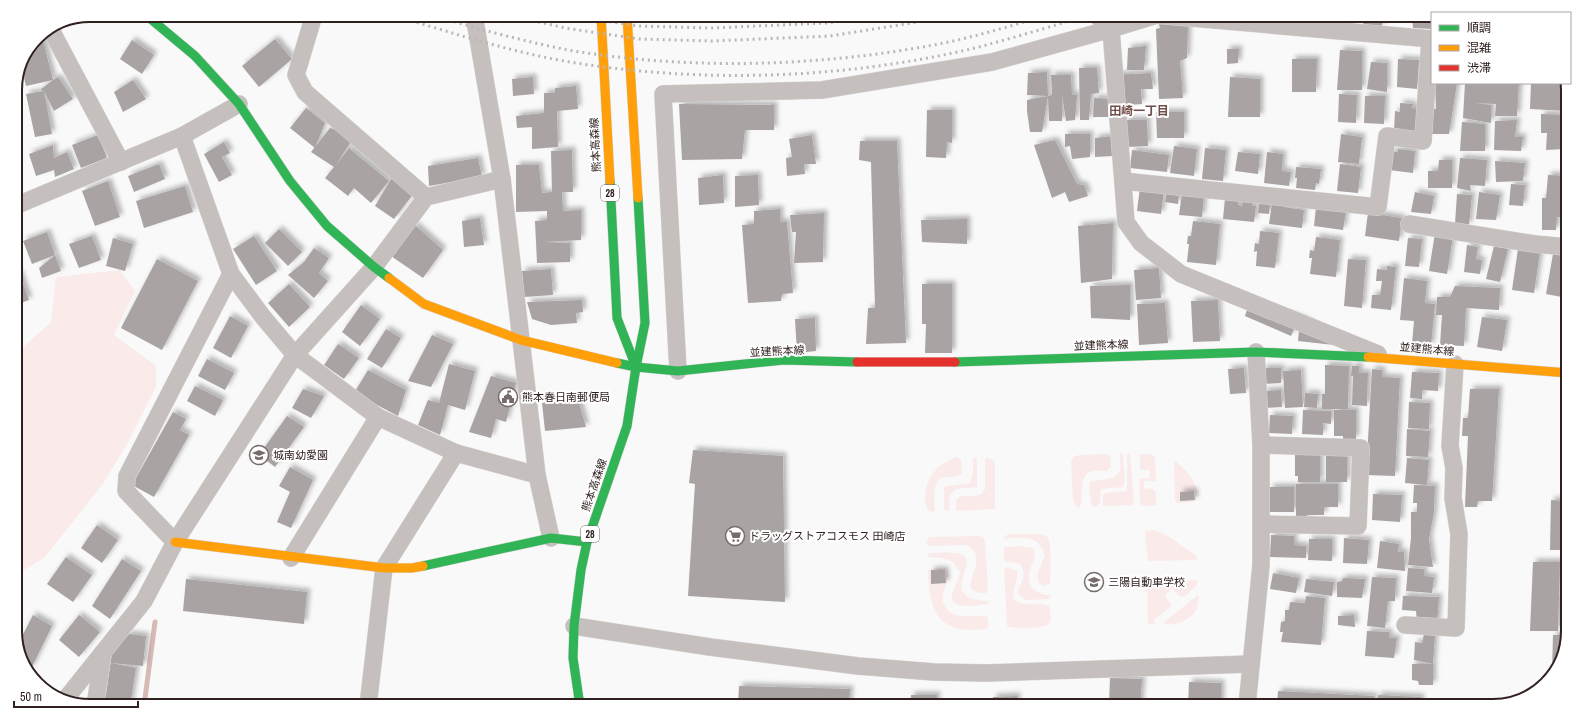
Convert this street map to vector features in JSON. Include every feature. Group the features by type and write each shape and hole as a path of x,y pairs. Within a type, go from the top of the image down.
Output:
{"main road":[{"name":"並建熊本線","path":"154,22 195,56 239,104 290,181 323,220 374,267 424,304 521,340 636,367 678,371 784,360 926,363 1256,352 1388,358 1561,372"},
{"name":"熊本高森線","path":"601,22 617,318 636,367"},
{"name":"熊本高森線","path":"579,699 573,658 574,626 582,570 587,542 627,426 636,367 645,323 627,22"},
{"path":"175,542 291,558 384,568 412,568 551,538 587,542"}],"street":[{"path":"312,22 296,75 305,92 426,197"},
{"path":"475,22 502,179 537,475 551,538"},
{"path":"678,371 663,94 822,90 992,62 1106,24 1117,22"},
{"path":"1123,181 1378,208 1387,136 1423,141 1431,39 1237,22"},
{"path":"1106,24 1126,222 1141,243 1180,274 1388,358"},
{"path":"53,33 121,162"},
{"path":"22,203 182,136 239,104"},
{"path":"182,136 231,274 263,316 295,354 378,417 456,453 537,475"},
{"path":"68,695 144,601 175,542 295,354 374,267 426,197 502,179"},
{"path":"1409,224 1535,244 1561,246"},
{"path":"175,542 126,491 127,476 231,274"},
{"path":"1248,699 1261,565 1261,445 1256,352"},
{"path":"1405,625 1456,628 1459,534 1453,498 1454,468 1450,446 1455,364"},
{"path":"291,558 378,417"},
{"path":"1261,445 1361,448 1358,526 1262,524"},
{"path":"369,699 384,568 456,453"},
{"path":"574,626 710,647 858,666 934,672 986,673 1250,664"},
{"path":"96,699 103,652"}],"shaded area":[{"path":"120,270 135,291 114,335 156,366 156,387 126,446 102,485 44,558 22,571 22,348 51,322 56,277"},
{"path":"1121,453 1123,455 1125,481 1123,487 1101,489 1100,503 1095,507 1092,506 1089,486 1091,481 1104,480 1118,474 1121,463 1119,455"},
{"path":"1129,453 1134,502 1131,505 1103,505 1103,496 1105,493 1127,491 1127,454"},
{"path":"1106,454 1110,456 1111,466 1107,471 1094,471 1086,475 1083,483 1080,508 1075,505 1073,500 1071,463 1073,457 1080,455"},
{"path":"1140,454 1152,454 1155,458 1156,481 1144,481 1144,488 1153,489 1156,493 1156,505 1145,506 1140,503 1139,479 1150,478 1149,470 1140,469"},
{"path":"956,457 961,459 962,474 958,476 940,478 935,489 935,511 929,511 926,505 925,492 929,480 941,465"},
{"path":"974,458 977,458 977,487 956,489 950,494 949,511 946,511 944,508 944,487 970,483 973,472"},
{"path":"989,458 995,463 995,509 956,511 956,500 961,496 974,496 982,494 985,489 985,459"},
{"path":"1175,461 1184,469 1195,485 1197,497 1194,502 1177,503 1175,501"},
{"path":"1155,530 1169,537 1198,557 1196,560 1148,560 1145,532"},
{"path":"1008,534 1040,534 1048,538 1050,553 1050,583 1044,586 1039,584 1037,575 1045,555 1039,544 1026,538 1008,538 1006,540 1004,538"},
{"path":"929,537 983,537 985,543 988,589 986,593 976,592 972,589 971,584 976,563 976,556 971,548 962,545 928,546 926,543"},
{"path":"1020,546 1033,548 1035,555 1029,573 1030,586 1040,593 1051,595 1049,599 1026,600 1019,595 1018,589 1022,583 1024,573 1020,564 1005,561 1004,548"},
{"path":"929,553 952,553 963,555 967,559 962,580 964,594 972,599 987,601 989,602 988,604 966,606 953,602 952,594 960,572 953,562 942,558 928,557"},
{"path":"1007,567 1017,571 1017,578 1013,593 1015,601 1024,604 1041,604 1049,606 1051,619 1047,625 1036,628 1016,628 1007,626 1004,569"},
{"path":"935,568 946,568 948,574 947,584 943,593 944,603 947,609 951,613 961,616 988,617 988,627 986,629 970,630 957,628 947,624 939,618 934,609 929,585 928,570"},
{"path":"1149,581 1198,581 1197,585 1184,597 1179,596 1172,588 1165,596 1171,605 1170,607 1155,619 1154,625 1148,623 1147,585"},
{"path":"1198,595 1197,607 1192,615 1175,624 1171,625 1163,623"}],"building":[{"path":"1320,22 1335,22 1334,30 1319,29"},
{"path":"1363,22 1382,22 1382,27 1363,26"},
{"path":"1413,22 1431,22 1431,29 1413,28"},
{"path":"1159,24 1188,24 1187,58 1180,61 1183,98 1159,99 1156,29 1160,28"},
{"path":"275,39 292,59 259,87 242,66"},
{"path":"132,40 154,55 142,74 120,59"},
{"path":"43,41 53,80 26,86 24,72 36,48"},
{"path":"1146,46 1144,70 1127,70 1128,48"},
{"path":"1227,49 1239,49 1238,63 1227,64"},
{"path":"1340,50 1362,51 1362,90 1337,90"},
{"path":"1292,59 1317,59 1316,92 1292,92"},
{"path":"1398,59 1419,60 1417,89 1397,87"},
{"path":"1371,62 1387,63 1387,92 1367,89"},
{"path":"1079,68 1097,68 1099,93 1091,94 1089,120 1080,120"},
{"path":"1047,72 1048,96 1027,95 1028,73"},
{"path":"1151,73 1153,89 1141,89 1142,104 1117,106 1115,75"},
{"path":"1051,75 1071,75 1072,95 1077,95 1075,120 1066,121 1062,95 1062,121 1049,121 1048,96 1052,95"},
{"path":"58,77 73,99 54,111 44,91 40,90"},
{"path":"533,77 534,94 513,96 512,79"},
{"path":"1230,77 1260,79 1260,117 1228,117"},
{"path":"133,80 146,99 123,112 114,92"},
{"path":"1435,84 1457,84 1449,134 1432,134 1433,109 1436,109"},
{"path":"1465,84 1519,84 1517,116 1495,116 1496,104 1475,103 1491,105 1491,123 1463,118"},
{"path":"1531,84 1561,84 1561,111 1530,109"},
{"path":"576,86 578,109 557,111 558,147 532,149 532,127 517,128 516,116 544,113 544,93 555,93 555,88"},
{"path":"44,91 52,134 35,137 26,94"},
{"path":"1339,94 1357,95 1356,123 1338,122"},
{"path":"1048,96 1042,132 1030,132 1027,100"},
{"path":"1365,96 1385,96 1384,124 1364,123"},
{"path":"1094,98 1111,99 1110,117 1093,117"},
{"path":"1400,103 1413,104 1412,108 1420,109 1418,133 1394,131 1395,111 1400,112"},
{"path":"679,104 774,105 774,130 745,130 742,159 682,160"},
{"path":"306,108 325,123 315,148 290,128"},
{"path":"927,110 952,110 952,143 947,142 946,158 926,157"},
{"path":"1156,112 1184,112 1184,138 1157,138"},
{"path":"1541,114 1561,115 1561,149 1546,150 1547,133 1541,133"},
{"path":"1125,120 1147,120 1148,146 1126,147"},
{"path":"1517,120 1515,137 1523,137 1521,151 1494,150 1495,121"},
{"path":"1462,122 1485,124 1485,151 1460,151"},
{"path":"330,128 355,135 336,165 349,148 389,181 371,203 354,188 348,196 325,178 334,167 311,152"},
{"path":"1065,134 1090,134 1090,157 1072,159 1070,146 1065,147"},
{"path":"1341,134 1362,137 1359,164 1338,162"},
{"path":"98,135 107,158 81,168 72,145"},
{"path":"812,135 816,164 804,164 805,174 787,176 786,158 792,157 789,139"},
{"path":"1113,136 1113,156 1095,157 1095,138"},
{"path":"1055,140 1077,184 1084,185 1088,196 1069,202 1065,192 1052,198 1034,145"},
{"path":"860,141 897,141 906,343 866,344 868,308 875,308 871,162 859,160"},
{"path":"224,142 230,153 222,157 232,175 219,182 204,154"},
{"path":"53,145 54,158 67,152 74,169 55,177 54,170 36,176 29,154"},
{"path":"1174,146 1197,149 1194,176 1170,173"},
{"path":"1205,148 1226,150 1223,181 1202,179"},
{"path":"1398,149 1415,151 1413,173 1389,170 1391,151 1398,152"},
{"path":"572,150 573,192 562,192 563,211 581,210 581,240 543,242 570,243 570,262 537,263 535,221 547,220 547,211 516,212 516,165 539,165 542,193 552,192 551,151"},
{"path":"1132,150 1169,155 1167,172 1130,168"},
{"path":"1238,152 1260,154 1258,174 1235,171"},
{"path":"1267,152 1283,154 1282,171 1291,172 1289,186 1264,183"},
{"path":"478,158 482,177 429,186 428,166"},
{"path":"1460,158 1487,160 1485,186 1470,185 1471,191 1457,188"},
{"path":"1439,160 1452,160 1452,188 1428,188 1428,171 1438,171"},
{"path":"1495,161 1525,163 1523,181 1496,182"},
{"path":"159,164 165,179 134,192 128,176"},
{"path":"1340,164 1361,167 1358,193 1337,191"},
{"path":"1296,167 1321,169 1319,184 1316,183 1315,190 1296,188"},
{"path":"723,175 724,203 699,205 698,178"},
{"path":"758,175 759,205 735,207 735,176"},
{"path":"1548,175 1561,176 1561,217 1557,217 1556,230 1542,230 1542,198 1546,198"},
{"path":"391,179 417,189 394,219 375,206"},
{"path":"108,181 120,217 95,226 82,191"},
{"path":"1511,184 1525,185 1523,206 1509,205"},
{"path":"185,186 193,212 144,228 136,201"},
{"path":"1140,187 1164,190 1161,214 1137,211"},
{"path":"1167,191 1179,193 1178,204 1165,202"},
{"path":"1415,192 1434,196 1431,214 1411,212"},
{"path":"1479,192 1500,195 1496,220 1476,219"},
{"path":"1182,193 1204,196 1202,217 1179,215"},
{"path":"1457,194 1472,195 1469,225 1455,224"},
{"path":"1225,198 1239,199 1238,205 1242,206 1243,200 1254,201 1252,206 1256,206 1254,222 1223,219"},
{"path":"1259,202 1270,203 1269,214 1258,213"},
{"path":"1272,203 1284,205 1284,207 1304,210 1302,228 1269,224"},
{"path":"1316,207 1346,211 1343,230 1314,226"},
{"path":"780,209 780,222 787,222 793,293 782,294 781,301 748,303 742,225 754,224 754,211"},
{"path":"824,213 823,262 794,263 796,232 792,232 790,215"},
{"path":"1368,213 1402,218 1399,241 1365,236"},
{"path":"480,218 484,245 464,247 462,221"},
{"path":"967,219 967,244 922,242 921,220"},
{"path":"1193,221 1220,224 1216,265 1187,262 1189,244 1187,244 1188,236 1191,236"},
{"path":"1113,223 1112,279 1081,283 1078,226"},
{"path":"415,225 443,250 423,278 391,256"},
{"path":"279,229 302,252 288,266 265,243"},
{"path":"1260,231 1279,233 1275,268 1256,266 1257,251 1254,252 1255,243 1259,244"},
{"path":"47,232 55,255 32,264 23,241"},
{"path":"1435,233 1453,236 1447,274 1429,271"},
{"path":"92,236 101,260 79,268 69,244"},
{"path":"254,236 277,271 256,285 233,249"},
{"path":"1316,237 1340,240 1336,277 1310,274 1312,258 1309,258 1310,250 1314,251"},
{"path":"113,238 133,244 125,271 106,266"},
{"path":"1408,238 1422,239 1419,267 1405,266"},
{"path":"1467,245 1478,247 1476,259 1482,260 1480,274 1464,272"},
{"path":"1494,246 1508,249 1500,282 1486,279"},
{"path":"314,248 329,258 319,273 328,281 314,298 288,275 304,262"},
{"path":"1518,249 1540,252 1534,293 1512,290"},
{"path":"1553,254 1561,256 1561,297 1546,294"},
{"path":"55,255 61,271 42,278 39,268"},
{"path":"157,259 198,281 162,350 121,328"},
{"path":"1348,259 1366,260 1362,308 1344,306"},
{"path":"1387,266 1396,267 1391,310 1371,308 1372,295 1380,295 1382,281 1376,281 1377,269 1387,270"},
{"path":"1159,268 1161,298 1136,300 1134,270"},
{"path":"551,269 553,295 524,297 522,271"},
{"path":"1404,278 1427,281 1425,303 1435,304 1431,346 1412,344 1414,321 1400,320"},
{"path":"22,281 29,300 22,302"},
{"path":"289,284 310,307 289,327 268,303"},
{"path":"922,284 952,284 952,353 925,353 926,324 922,324"},
{"path":"1130,285 1130,320 1091,318 1090,286"},
{"path":"1455,286 1500,288 1499,310 1466,308 1464,346 1440,345 1442,315 1436,315 1437,297 1450,297"},
{"path":"582,300 583,312 576,313 577,323 551,325 532,319 527,302"},
{"path":"1218,300 1220,341 1193,342 1191,301"},
{"path":"1165,303 1168,343 1139,345 1137,304"},
{"path":"361,305 380,319 360,346 342,332"},
{"path":"1248,307 1299,318 1291,336 1245,316"},
{"path":"230,316 248,326 231,358 213,348"},
{"path":"1482,317 1507,320 1502,351 1477,347"},
{"path":"815,318 816,351 797,353 795,319"},
{"path":"1300,318 1343,346 1298,341"},
{"path":"386,329 401,338 382,368 367,359"},
{"path":"432,335 453,344 431,387 408,381"},
{"path":"338,344 359,358 344,379 324,365"},
{"path":"207,359 234,373 225,390 198,376"},
{"path":"449,364 475,371 465,410 448,405 440,435 418,425 428,400 439,403"},
{"path":"1325,365 1349,366 1348,409 1322,409 1322,394 1325,394"},
{"path":"1352,366 1359,366 1359,373 1368,373 1367,406 1352,405"},
{"path":"1244,368 1246,393 1230,394 1228,369"},
{"path":"1263,368 1281,368 1281,383 1263,384"},
{"path":"1372,369 1382,370 1382,377 1400,378 1395,476 1366,475"},
{"path":"368,370 406,390 398,416 354,393"},
{"path":"1301,370 1303,407 1285,408 1283,371"},
{"path":"1412,372 1439,373 1438,391 1422,390 1422,399 1410,398"},
{"path":"491,376 516,383 506,422 496,419 491,438 469,432"},
{"path":"195,386 223,400 215,416 187,401"},
{"path":"303,389 324,396 311,418 292,408"},
{"path":"1470,389 1499,389 1492,501 1478,501 1477,507 1465,507 1468,436 1462,436 1463,418 1468,418"},
{"path":"1281,390 1282,407 1265,408 1264,391"},
{"path":"1305,393 1318,394 1317,408 1304,407"},
{"path":"578,399 586,427 545,431 542,403"},
{"path":"1409,402 1430,403 1429,429 1408,428"},
{"path":"1303,410 1331,411 1331,424 1323,423 1323,435 1302,434"},
{"path":"1334,410 1356,410 1356,439 1343,439 1343,436 1334,436"},
{"path":"173,412 186,419 180,430 189,435 154,497 132,485"},
{"path":"1270,415 1293,416 1292,434 1269,433"},
{"path":"287,416 304,427 275,467 259,455"},
{"path":"1407,429 1430,431 1428,457 1406,456"},
{"path":"693,450 783,456 785,602 688,596 695,484 689,483"},
{"path":"1295,452 1320,452 1320,482 1298,482 1298,476 1295,476"},
{"path":"1326,453 1347,453 1347,482 1326,482"},
{"path":"1407,458 1429,460 1427,485 1405,483"},
{"path":"290,467 313,480 291,528 277,522 290,492 279,486"},
{"path":"1296,484 1338,484 1338,507 1324,507 1324,515 1307,515 1307,519 1296,519"},
{"path":"1414,485 1435,486 1434,512 1429,539 1433,567 1408,565 1411,538 1411,512 1417,512 1417,503 1413,503"},
{"path":"1270,487 1294,487 1294,512 1270,512"},
{"path":"1194,491 1195,500 1180,501 1180,492"},
{"path":"1373,494 1402,495 1400,522 1372,520"},
{"path":"1551,500 1561,501 1561,550 1550,550"},
{"path":"97,525 118,540 102,563 81,548"},
{"path":"1271,535 1294,536 1294,545 1306,546 1306,558 1270,557"},
{"path":"1344,538 1369,540 1367,564 1343,563"},
{"path":"1309,539 1332,539 1332,561 1308,560"},
{"path":"1380,541 1399,544 1398,552 1404,552 1405,571 1377,568"},
{"path":"66,557 92,575 73,602 47,584"},
{"path":"122,559 141,571 110,619 92,606"},
{"path":"1533,562 1560,562 1558,631 1530,631"},
{"path":"1408,568 1424,569 1424,576 1434,577 1432,593 1406,591"},
{"path":"931,570 945,570 946,583 931,584"},
{"path":"1273,573 1299,578 1296,593 1270,589"},
{"path":"1372,577 1396,578 1395,601 1388,601 1385,628 1367,626"},
{"path":"1343,578 1365,579 1362,598 1337,597 1337,582 1342,581"},
{"path":"186,579 307,592 304,624 183,611"},
{"path":"1306,579 1334,582 1332,596 1304,592"},
{"path":"1306,596 1325,598 1321,645 1281,642 1283,632 1280,632 1281,622 1285,621 1285,610 1289,610 1290,602 1305,603"},
{"path":"1403,596 1439,597 1437,624 1417,622 1416,611 1402,610"},
{"path":"33,615 52,626 32,667 23,645 22,636"},
{"path":"79,615 100,632 79,657 59,640"},
{"path":"1354,615 1355,627 1338,625 1338,616"},
{"path":"1367,631 1389,632 1389,638 1397,638 1394,658 1365,656"},
{"path":"129,634 146,636 143,666 111,663 136,668 131,699 103,699 106,694 112,652"},
{"path":"1424,634 1435,635 1433,664 1414,660 1415,642 1422,643"},
{"path":"1553,635 1561,635 1560,645 1552,665"},
{"path":"1412,664 1433,664 1433,685 1419,685 1418,681 1412,680"},
{"path":"1110,678 1142,679 1141,699 1109,699"},
{"path":"1189,682 1221,683 1221,699 1188,699"},
{"path":"739,686 850,689 849,699 738,699"},
{"path":"1278,691 1374,696 1374,699 1277,699"},
{"path":"911,695 937,695 937,699 911,699"},
{"path":"1378,695 1421,697 1421,699 1378,699"},
{"path":"1017,696 1017,699 993,699 993,697"}],"waterway":[{"path":"145,699 155,622"}],"railway":[{"path":"414,22 529,54 556,60 620,69 723,75 775,75 827,72 879,66 929,58 979,47 1065,22"},
{"path":"456,22 568,50 657,61 703,63 794,62 884,53 943,43 1023,22"},
{"path":"539,22 565,28 639,39 712,41 830,36 916,22"},
{"path":"613,22 638,26 711,28 834,22"}],"traffic: fast":[{"path":"154,22 195,56 239,104 290,181 327,226 374,267 389,278"},
{"path":"610,181 617,318 636,367"},
{"path":"579,699 573,658 574,626 581,570 587,542 627,426 636,367 645,323 638,198"},
{"path":"955,362 1256,352 1368,357"},
{"path":"617,363 636,367 678,371 784,360 857,362"},
{"path":"423,566 551,538 587,542"}],"traffic: slow":[{"path":"601,22 610,181"},
{"path":"627,22 638,198"},
{"path":"389,278 424,304 521,340 617,363"},
{"path":"1368,357 1561,372"},
{"path":"175,542 384,568 412,568 423,566"}],"traffic: jam":[{"path":"857,362 955,362"}],"place":[{"name":"熊本春日南郵便局","path":"508,397"},
{"name":"城南幼愛園","path":"259,455"},
{"name":"ドラッグストアコスモス 田崎店","path":"735,536"},
{"name":"三陽自動車学校","path":"1094,582"}],"district":[{"name":"田崎一丁目","path":"1139,111"}]}
